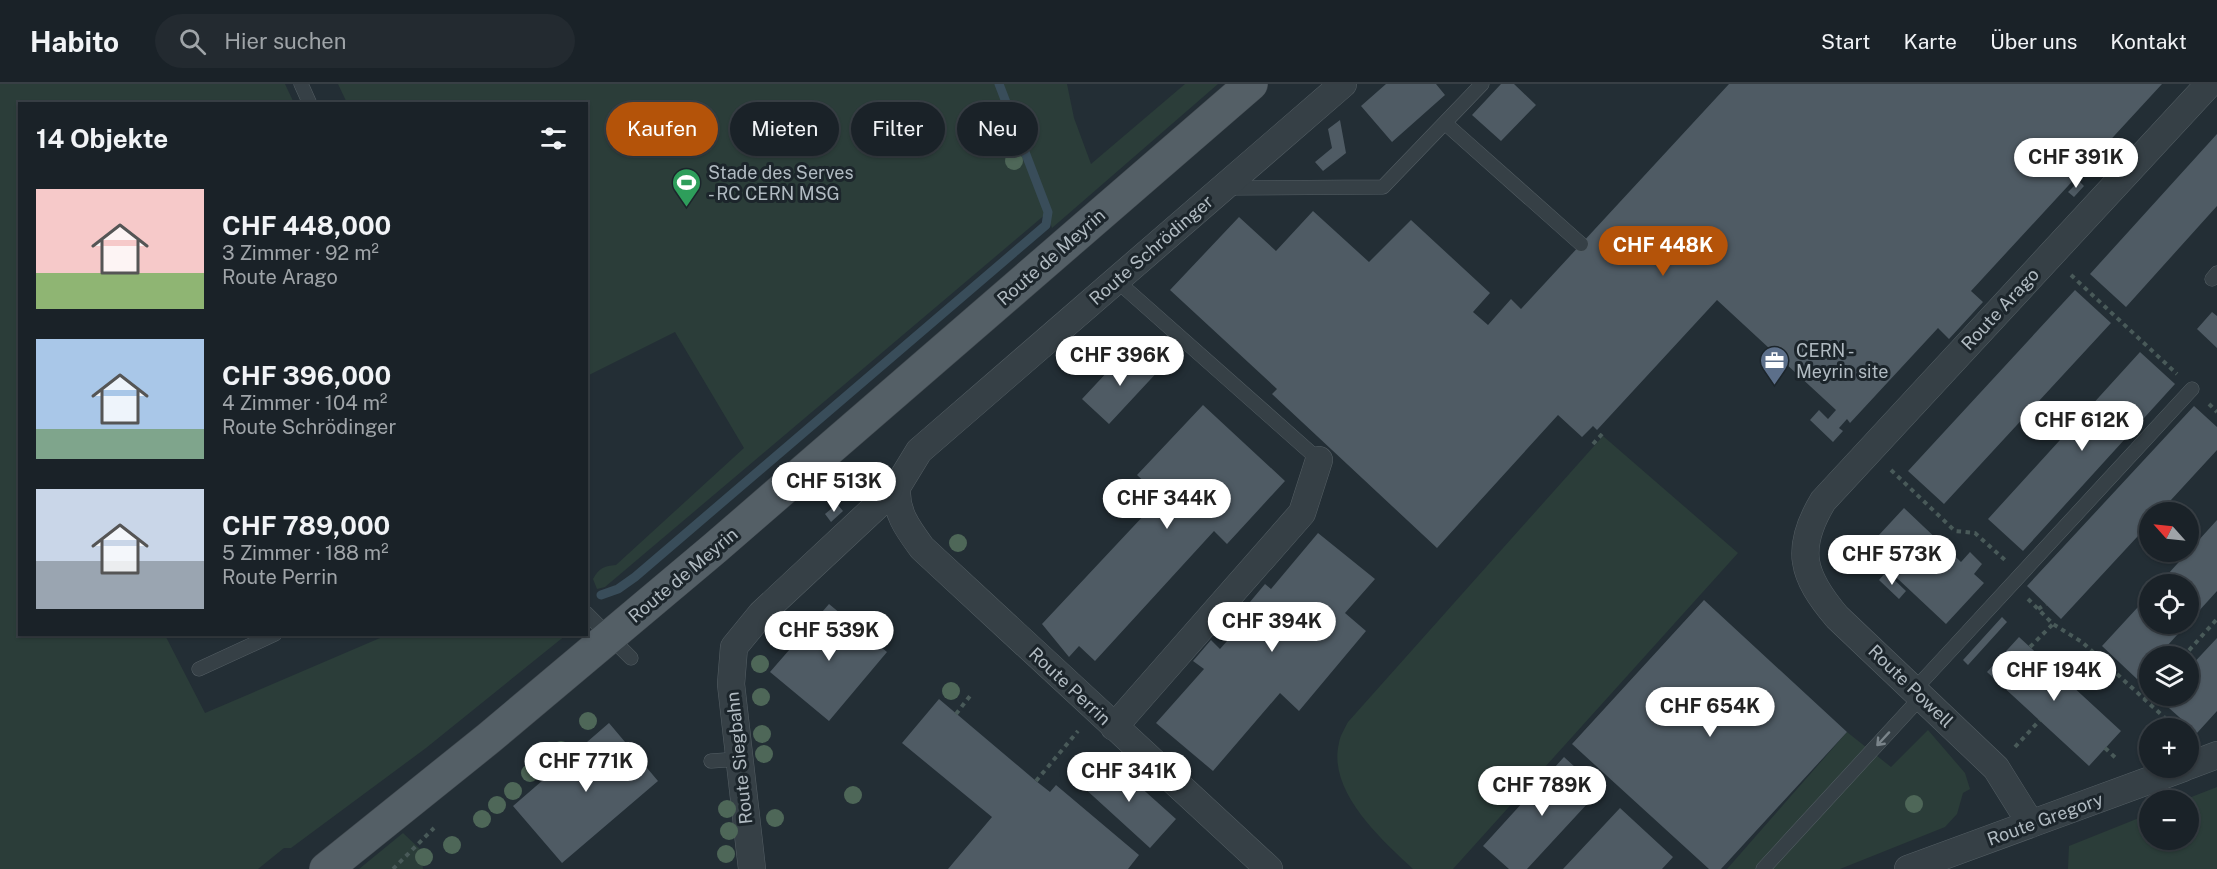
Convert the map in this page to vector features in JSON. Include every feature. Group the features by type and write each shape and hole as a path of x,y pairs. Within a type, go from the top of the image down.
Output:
{"main road":[{"name":"Route de Meyrin","path":"326,869 620,647 1251,84"}],"street":[{"name":"Route Schrödinger","path":"734,647 761,614 897,487 919,451 1343,84"},
{"name":"Route Arago","path":"1804,543 1811,521 1823,501 2209,84"},
{"path":"1105,719 1302,513 1319,460"},
{"name":"Route Perrin","path":"897,487 896,497 905,525 922,548 1105,719 1227,840 1269,869"},
{"name":"Route Powell","path":"1804,543 1808,573 1819,595 1837,617 1919,692 1996,768 2031,824"},
{"name":"Route Siegbahn","path":"734,647 731,684 752,869"},
{"path":"2199,762 2217,755"},
{"name":"Route Gregory","path":"1908,869 2156,778"}],"lane":[{"path":"301,84 309,102"},
{"path":"1222,188 1383,187 1482,84"},
{"path":"1446,124 1581,244"},
{"path":"1117,281 1319,460"},
{"path":"1763,869 2016,579 2192,389"},
{"path":"588,615 620,647"},
{"path":"199,669 271,636"},
{"path":"711,761 740,759"}],"path":[{"path":"2050,255 2192,389"},
{"path":"1593,444 1603,433"},
{"path":"1870,451 1955,531 1976,533 2053,624 2082,642 2139,695"},
{"path":"2038,609 2046,604"},
{"path":"2193,646 2217,619"},
{"path":"2030,647 2053,624"},
{"path":"956,714 970,696"},
{"path":"2151,706 2164,718"},
{"path":"1036,781 1105,719"}],"green space":[{"path":"0,84 285,84 294,102 18,102 18,636 168,636 166,637 205,713 385,636 565,636 426,748 291,848 284,848 258,869 0,869"},
{"path":"338,84 1067,84 1074,118 1091,164 1185,84 1218,84 1052,228 1047,213 605,587 597,589 593,579 597,572 605,567 616,565 744,448 675,332 588,376 588,102 347,102"},
{"path":"1603,436 1738,553 1453,869 1413,869 1373,829 1349,796 1341,779 1337,761 1341,735 1348,722"},
{"path":"1928,730 1965,773 1970,789 1963,793 1957,814 1945,827 1840,869 1727,869 1847,732 1891,767"},
{"path":"2217,787 2217,869 2068,869 2069,846 2139,818 2139,850 2199,850 2199,794"},
{"path":"403,833 422,851 423,869 359,869"}],"building":[{"path":"1386,84 1436,84 1445,95 1392,142 1361,106"},
{"path":"1501,84 1514,84 1536,105 1501,141 1472,115"},
{"path":"1729,84 2162,84 1971,291 1983,302 1949,339 1938,328 1850,423 1847,419 1839,428 1843,431 1833,442 1810,420 1819,410 1828,419 1836,410 1717,300 1597,430 1593,426 1582,437 1558,415 1437,548 1272,394 1277,389 1170,290 1239,217 1276,251 1313,211 1369,262 1411,220 1490,293 1473,312 1488,325 1511,299 1521,309"},
{"path":"1340,120 1346,153 1323,171 1315,162 1332,148 1328,129"},
{"path":"2217,134 2217,206 2126,307 2090,274"},
{"path":"2079,181 2084,186 2074,197 2068,192"},
{"path":"2075,290 2111,323 1944,504 1908,471"},
{"path":"2212,312 2217,316 2217,348 2197,329"},
{"path":"2140,352 2175,384 2023,551 1988,519"},
{"path":"1124,354 1141,370 1152,358 1162,367 1109,424 1082,399"},
{"path":"1203,405 1285,481 1227,544 1214,531 1095,661 1079,646 1069,657 1042,624 1161,497 1137,475"},
{"path":"2194,406 2217,427 2217,450 2169,502 2139,502 2139,535 2061,619 2027,586"},
{"path":"837,504 843,511 831,522 825,514"},
{"path":"1904,508 1961,562 1970,552 1982,564 1974,574 1984,583 1946,624 1866,549"},
{"path":"2217,520 2217,591 2199,611 2199,574 2168,574 2179,562 2199,562 2199,540"},
{"path":"1318,533 1375,579 1345,613 1366,631 1299,711 1280,693 1213,771 1156,723 1204,669 1193,661 1211,640 1220,649 1235,632 1229,627 1265,584 1271,589"},
{"path":"1886,572 1906,591 1899,599 1879,580"},
{"path":"1704,600 1847,732 1721,869 1709,869 1572,744"},
{"path":"829,604 887,652 829,721 770,672"},
{"path":"2139,606 2139,634 2178,634 2167,646 2139,646 2139,677 2137,679 2102,646"},
{"path":"2002,617 2007,622 1968,665 1963,660"},
{"path":"2019,637 2121,731 2089,766 1987,672"},
{"path":"2217,638 2217,711 2199,731 2199,718 2180,718 2167,706 2199,706 2199,657"},
{"path":"939,699 1050,792 1056,785 1139,855 1128,869 948,869 992,817 902,743"},
{"path":"609,723 658,781 562,863 513,806"},
{"path":"1564,757 1600,790 1527,869 1509,869 1483,846"},
{"path":"1108,758 1176,819 1150,848 1082,786"},
{"path":"1620,808 1673,857 1662,869 1563,869"}],"waterway":[{"path":"601,595 618,589 635,577 1046,225 1048,212 999,84"}],"place":[{"name":"Stade des Serves - RC CERN MSG","path":"687,208"},
{"name":"CERN - Meyrin site","path":"1775,386"}]}
